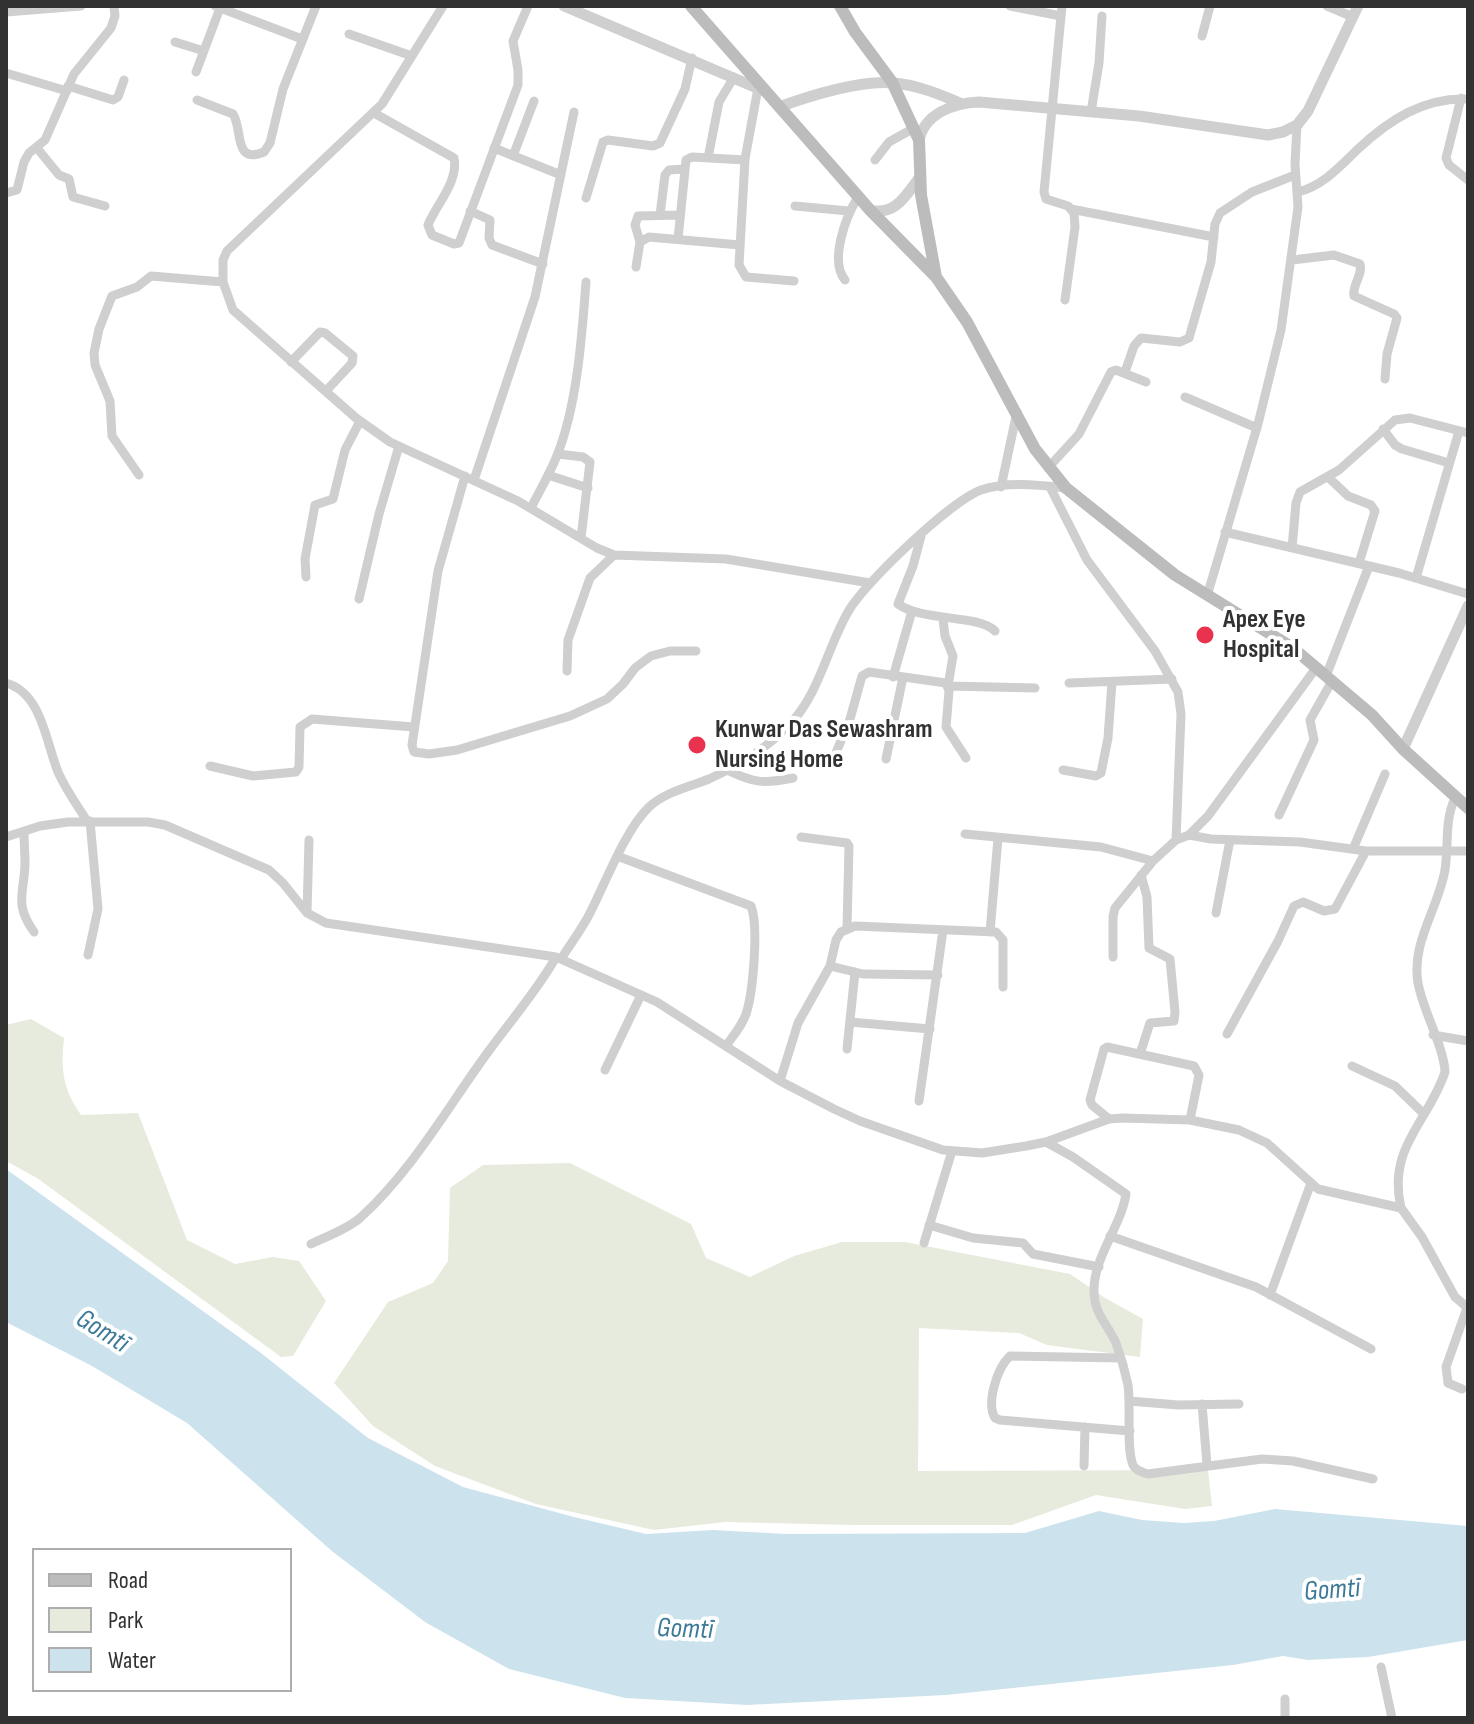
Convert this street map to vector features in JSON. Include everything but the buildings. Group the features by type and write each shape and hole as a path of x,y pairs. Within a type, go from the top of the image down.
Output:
{"main road":[{"path":"691,6 858,197 936,277 967,322 1035,449 1066,488 1175,575 1293,648 1372,715 1403,749 1468,808"},
{"path":"840,6 892,82 917,134 924,217 936,277"}],"street":[{"path":"6,12 81,6"},
{"path":"6,193 17,190 24,162 29,153 45,140 80,65 111,28 114,6"},
{"path":"197,100 233,114 238,123 241,147 248,154 262,154 270,143 278,103 316,6"},
{"path":"443,6 390,94 374,113 233,244 223,260 223,282 233,310 376,434 531,508 614,555 726,559 870,583"},
{"path":"374,113 454,158 455,168 450,184 428,225 432,235 459,243 518,85 513,41 528,6"},
{"path":"564,6 761,89 745,160 739,265 746,277 794,281"},
{"path":"1010,6 1061,11 1044,196 1071,209 1214,237"},
{"path":"1202,36 1210,6"},
{"path":"875,160 889,142 921,133 942,110 960,103 1139,116 1252,134 1283,132 1297,125 1308,111 1356,11 1327,6"},
{"path":"196,72 218,7 302,39"},
{"path":"1091,112 1102,16"},
{"path":"349,34 412,56"},
{"path":"175,42 204,51"},
{"path":"586,198 603,142 653,146 660,143 685,89 692,58"},
{"path":"6,73 113,100 118,97 124,80"},
{"path":"708,158 719,102 734,77"},
{"path":"779,107 842,88 892,82 935,92 960,103"},
{"path":"1298,192 1328,178 1365,142 1409,111 1437,101 1464,99 1446,158 1449,165 1468,180"},
{"path":"513,156 534,101"},
{"path":"574,112 535,297 438,571 414,727 414,752 429,754 457,750 595,706 614,693 635,668 651,656 670,651 696,651"},
{"path":"1207,596 1257,428 1281,330 1297,220 1297,125"},
{"path":"37,148 59,175 69,179 73,197 105,206"},
{"path":"494,148 561,175"},
{"path":"678,239 684,169 688,158 745,160"},
{"path":"660,215 665,175 669,170 684,169"},
{"path":"1125,372 1134,346 1141,338 1180,342 1189,338 1211,262 1217,219 1232,204 1252,192 1295,175"},
{"path":"870,210 893,208 903,201 920,177"},
{"path":"845,280 840,269 842,233 849,211 858,197"},
{"path":"795,206 849,211"},
{"path":"1065,300 1075,227 1071,209"},
{"path":"470,211 490,220 488,233 492,245 543,264"},
{"path":"636,267 640,242 636,229 638,216 680,215"},
{"path":"640,242 649,237 740,245"},
{"path":"1292,260 1334,255 1360,264 1354,296 1397,318 1387,354 1385,379"},
{"path":"139,475 112,436 110,401 94,359 96,339 110,299 117,293 137,287 151,276 223,282"},
{"path":"531,508 558,454 578,360 586,282"},
{"path":"291,362 320,332 353,356 352,363 326,391"},
{"path":"1048,468 1079,434 1108,375 1116,370 1146,382"},
{"path":"1185,397 1257,428"},
{"path":"1001,487 1017,412"},
{"path":"1292,548 1296,503 1300,492 1328,477 1395,420 1410,418 1464,432 1449,463 1416,578"},
{"path":"306,577 305,559 315,505 333,499 345,450 360,421"},
{"path":"1383,429 1402,449 1449,463"},
{"path":"359,599 399,446"},
{"path":"558,454 587,459 590,465 581,538"},
{"path":"548,475 588,488"},
{"path":"1279,815 1314,740 1310,720 1364,564 1375,511 1371,505 1348,496 1328,477"},
{"path":"311,1244 349,1226 380,1197 438,1126 588,916 617,856 642,815 657,800 727,770 774,738 799,713 847,613 870,583 971,495 1001,487 1066,488"},
{"path":"1050,487 1087,560 1155,651 1172,679 1180,701 1176,840"},
{"path":"1225,532 1364,564 1468,594"},
{"path":"921,536 913,566 897,601 900,606 943,619 981,623 995,631"},
{"path":"567,671 568,640 590,578 614,555"},
{"path":"1403,749 1468,606"},
{"path":"886,759 912,611"},
{"path":"943,619 945,636 953,656 946,727 966,758"},
{"path":"835,755 850,719 862,676 869,672 944,681 948,686"},
{"path":"1189,835 1325,675"},
{"path":"1069,683 1172,679"},
{"path":"1063,770 1096,776 1101,773 1108,738 1112,682"},
{"path":"6,683 20,690 34,708 59,774 89,821 98,909 88,955"},
{"path":"948,686 1035,688"},
{"path":"210,766 253,776 296,772 299,767 300,727 312,719 414,727"},
{"path":"727,770 755,782 793,778"},
{"path":"1353,849 1385,774"},
{"path":"1455,798 1448,813 1442,885 1419,945 1417,961 1418,984 1445,1072 1402,1152 1397,1191 1401,1208 1422,1237 1455,1297 1468,1308 1446,1367 1448,1383 1462,1389"},
{"path":"6,837 40,826 89,821 148,822 174,828 269,870 307,913 326,923 558,958 641,995 780,1081 860,1121 952,1151 982,1153 1046,1142 1109,1119 1190,1120 1217,1124 1255,1136 1311,1183 1333,1194 1401,1208"},
{"path":"24,831 25,865 20,903 22,914 34,932"},
{"path":"965,834 1101,847 1153,861"},
{"path":"1113,957 1115,908 1153,861 1176,840 1189,835 1230,840 1300,842 1366,851 1468,851"},
{"path":"780,1081 803,1011 830,966 836,940 847,928 849,846 847,843 801,837"},
{"path":"990,932 998,838"},
{"path":"307,913 309,840"},
{"path":"1216,913 1230,840"},
{"path":"1227,1034 1294,906 1303,902 1324,911 1335,909 1366,851"},
{"path":"617,856 751,906 753,963 749,1000 741,1025 726,1046"},
{"path":"1140,1054 1150,1023 1174,1021 1175,1012 1170,959 1149,948 1147,897 1141,875"},
{"path":"847,928 990,932 1000,935 1003,940 1003,987"},
{"path":"919,1101 943,930"},
{"path":"830,966 855,972 938,975"},
{"path":"847,1049 855,972"},
{"path":"605,1070 641,995"},
{"path":"850,1022 930,1029"},
{"path":"1433,1035 1468,1041"},
{"path":"1109,1119 1090,1100 1107,1047 1194,1066 1198,1071 1190,1120"},
{"path":"1352,1066 1395,1086 1423,1113"},
{"path":"1046,1142 1124,1191 1124,1204 1094,1282 1096,1311 1115,1340 1121,1358 1129,1401 1133,1466 1139,1472 1148,1474 1262,1459 1293,1461 1373,1479"},
{"path":"924,1243 952,1151"},
{"path":"1270,1295 1311,1183"},
{"path":"929,1225 973,1238 1023,1243 1033,1254 1099,1267"},
{"path":"1110,1236 1179,1258 1270,1295 1371,1349"},
{"path":"1121,1358 1010,1356 996,1378 992,1413 995,1418 1130,1431"},
{"path":"1129,1401 1239,1404"},
{"path":"1202,1404 1207,1465"},
{"path":"1084,1466 1085,1427"},
{"path":"1381,1667 1392,1718"},
{"path":"1285,1699 1285,1718"}],"green space":[{"path":"31,1019 64,1038 64,1078 81,1115 138,1113 187,1240 235,1264 273,1257 299,1261 326,1301 293,1356 281,1357 37,1178 6,1161 6,1025"},
{"path":"570,1163 691,1224 706,1258 750,1277 794,1256 842,1242 905,1242 1070,1274 1143,1319 1140,1357 1047,1345 1019,1333 919,1328 918,1471 1208,1470 1212,1506 1185,1509 1096,1495 1012,1525 725,1522 654,1530 536,1504 435,1466 373,1426 334,1383 388,1302 433,1283 448,1261 450,1188 483,1165"}],"water":[{"name":"Gomtī","path":"6,1169 261,1353 368,1438 463,1487 646,1534 713,1530 787,1534 1025,1533 1099,1511 1142,1520 1184,1523 1214,1521 1275,1509 1468,1526 1468,1640 1368,1657 1308,1660 1283,1656 1233,1665 946,1695 747,1705 625,1698 509,1669 425,1622 333,1552 187,1423 92,1366 6,1322"}],"place":[{"name":"Apex Eye Hospital","path":"1205,635"},
{"name":"Kunwar Das Sewashram Nursing Home","path":"697,745"}]}
